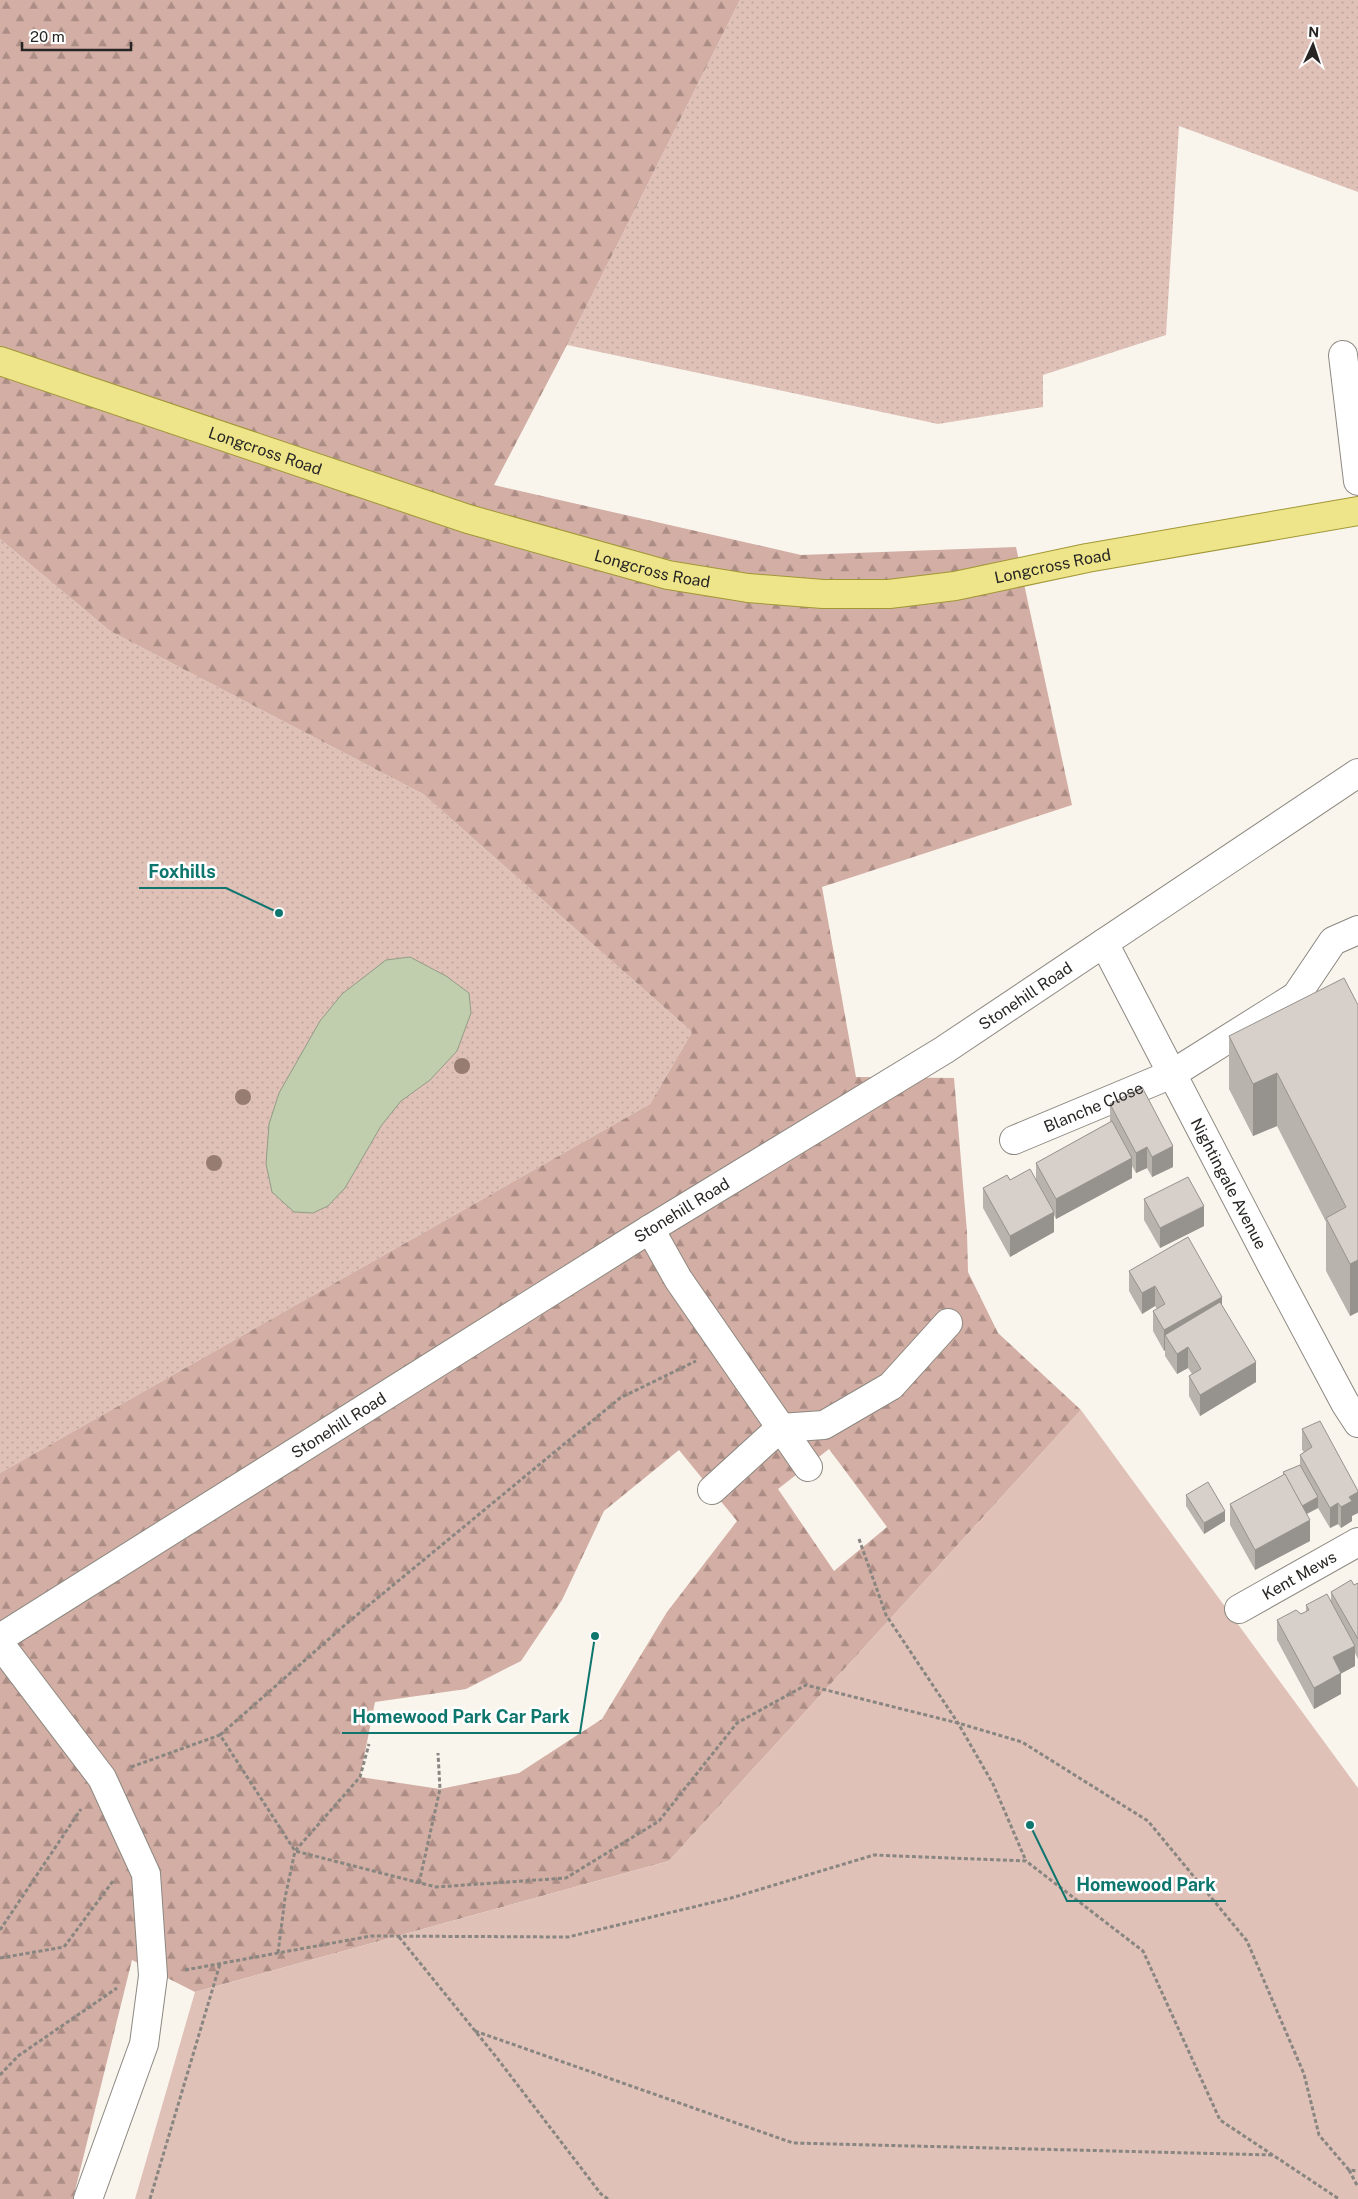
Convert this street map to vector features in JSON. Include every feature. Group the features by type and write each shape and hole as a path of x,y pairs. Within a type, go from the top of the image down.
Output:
{"main road":[{"name":"Longcross Road","path":"0,362 468,519 668,575 748,588 823,594 889,594 936,588 1087,558 1358,511"}],"street":[{"path":"1343,355 1358,481"},
{"name":"Stonehill Road","path":"0,1638 650,1228 944,1050 1358,773"},
{"name":"Blanche Close","path":"1014,1140 1172,1074 1296,996 1333,942 1358,930"},
{"name":"Nightingale Avenue","path":"1104,943 1280,1282 1345,1403 1358,1422"},
{"path":"650,1228 678,1279 808,1467"},
{"path":"712,1490 780,1428 824,1425 891,1386 948,1323"},
{"name":"Kent Mews","path":"1240,1609 1358,1542"},
{"path":"0,1644 102,1778 146,1874 153,1976 144,2044 88,2199"}],"path":[{"path":"0,1930 102,1778 220,1735 346,1624 620,1398 724,1347"},
{"path":"859,1539 886,1615 958,1723 993,1784 1026,1861 1142,1951 1220,2120 1339,2199"},
{"path":"220,1735 295,1851 436,1887 566,1878 659,1821 737,1723 806,1685 958,1723 1022,1742 1148,1821 1247,1941 1304,2074 1319,2135 1349,2170 1358,2187"},
{"path":"278,1953 285,1898 295,1851 360,1777 369,1744"},
{"path":"419,1883 440,1789 438,1753"},
{"path":"0,2075 18,2056 128,1980 371,1936 568,1937 731,1898 874,1854 1026,1861"},
{"path":"0,1958 64,1947 117,1876"},
{"path":"399,1936 601,2194 608,2199"},
{"path":"150,2199 220,1964"},
{"path":"475,2031 793,2143 1273,2155"},
{"path":"1349,2170 1358,2171"}],"shaded area":[{"path":"740,0 1358,0 1358,192 1179,126 1166,335 1043,375 1043,407 938,424 567,345"},
{"path":"0,539 110,631 423,794 692,1032 650,1104 0,1473"},
{"path":"410,957 446,976 469,993 471,1013 457,1051 430,1080 401,1101 381,1126 345,1188 328,1206 313,1213 294,1212 272,1192 266,1164 269,1124 279,1093 320,1021 342,994 386,960"},
{"path":"1081,1410 1358,1788 1358,2199 135,2199 195,1992 669,1861"}],"green space":[{"path":"0,0 740,0 567,345 494,485 801,555 1016,547 1072,805 822,887 856,1077 954,1078 967,1232 968,1272 998,1333 1081,1410 669,1861 195,1992 132,1960 73,2199 0,2199 0,1473 650,1104 692,1032 423,794 110,631 0,539","holes":["829,1449 887,1527 834,1571 778,1489","679,1450 737,1521 667,1612 602,1719 519,1773 440,1789 360,1777 375,1702 466,1689 521,1661 562,1600 604,1511"]}],"building":[{"path":"1344,978 1358,1005 1358,1260 1350,1264 1326,1218 1346,1207 1277,1073 1253,1084 1229,1036"},
{"path":"1142,1087 1173,1146 1152,1157 1147,1147 1136,1153 1110,1104"},
{"path":"1112,1121 1132,1158 1056,1199 1036,1163"},
{"path":"1030,1169 1054,1212 1010,1236 983,1188 1007,1175 1010,1180"},
{"path":"1188,1177 1204,1206 1160,1228 1144,1199"},
{"path":"1188,1237 1222,1297 1164,1330 1153,1311 1165,1304 1155,1286 1142,1293 1129,1271"},
{"path":"1220,1302 1256,1362 1200,1395 1189,1376 1201,1369 1188,1347 1177,1354 1165,1335"},
{"path":"1320,1421 1358,1491 1349,1497 1352,1501 1341,1507 1338,1503 1330,1508 1300,1455 1312,1447 1302,1429"},
{"path":"1300,1465 1318,1497 1302,1506 1283,1472"},
{"path":"1285,1474 1310,1520 1255,1550 1230,1504"},
{"path":"1208,1482 1225,1511 1204,1523 1186,1495"},
{"path":"1351,1580 1354,1585 1358,1583 1358,1639 1331,1592"},
{"path":"1327,1594 1355,1646 1333,1657 1341,1673 1314,1688 1277,1620 1296,1610 1301,1614 1309,1610 1306,1605"}],"place":[{"name":"Foxhills","path":"279,913"},
{"name":"Homewood Park Car Park","path":"595,1636"},
{"name":"Homewood Park","path":"1030,1825"}]}
